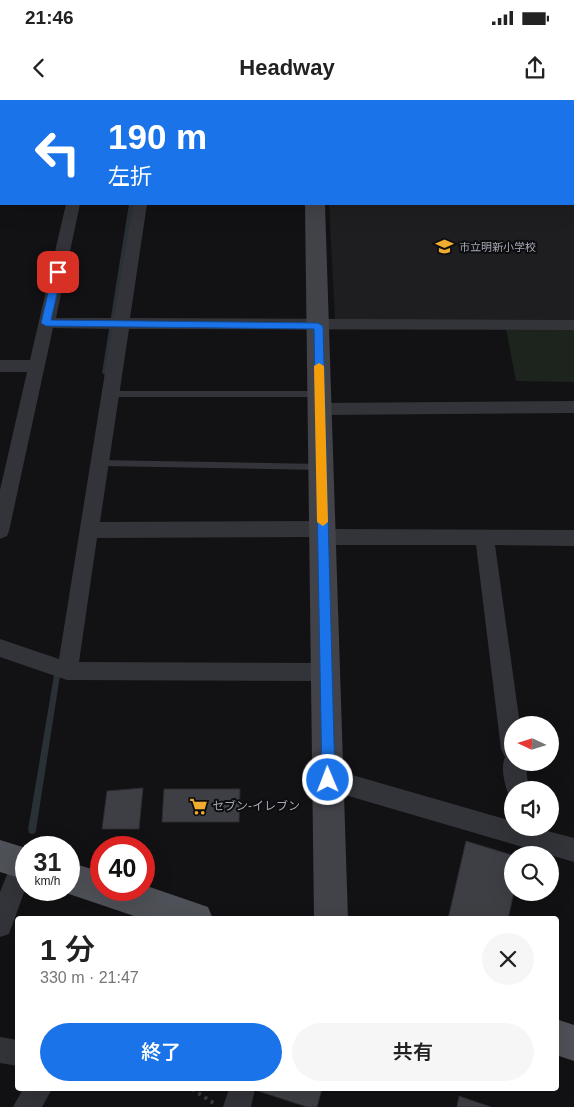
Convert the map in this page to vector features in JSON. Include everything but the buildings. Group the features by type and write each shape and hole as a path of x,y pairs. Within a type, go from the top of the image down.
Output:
{"main road":[{"path":"140,901 187,916"},
{"path":"559,1038 574,1043"}],"street":[{"path":"0,531 73,205"},
{"path":"67,671 140,205"},
{"path":"315,205 331,916"},
{"path":"46,323 318,326 574,325"},
{"path":"0,366 37,366"},
{"path":"320,401 574,407"},
{"path":"90,530 574,538"},
{"path":"484,537 508,716"},
{"path":"0,648 67,671 326,672"},
{"path":"328,780 504,827"},
{"path":"535,836 574,850"},
{"path":"0,925 15,865"},
{"path":"0,1050 15,1052"},
{"path":"27,1107 37,1091"},
{"path":"237,1107 241,1091"}],"lane":[{"path":"110,394 320,401"},
{"path":"100,463 321,467"}],"path":[{"path":"195,1091 220,1107"}],"shaded area":[{"path":"329,205 574,205 574,321 335,321"},
{"path":"574,326 574,382 516,381 506,329"}],"waterway":[{"path":"105,373 131,205"},
{"path":"32,830 58,669"}],"slow traffic":[{"path":"319,366 323,522"}],"place":[{"name":"市立明新小学校","path":"445,247"},
{"name":"セブン-イレブン","path":"198,806"}],"route":[{"path":"58,272 46,323 318,326 328,780"}]}
